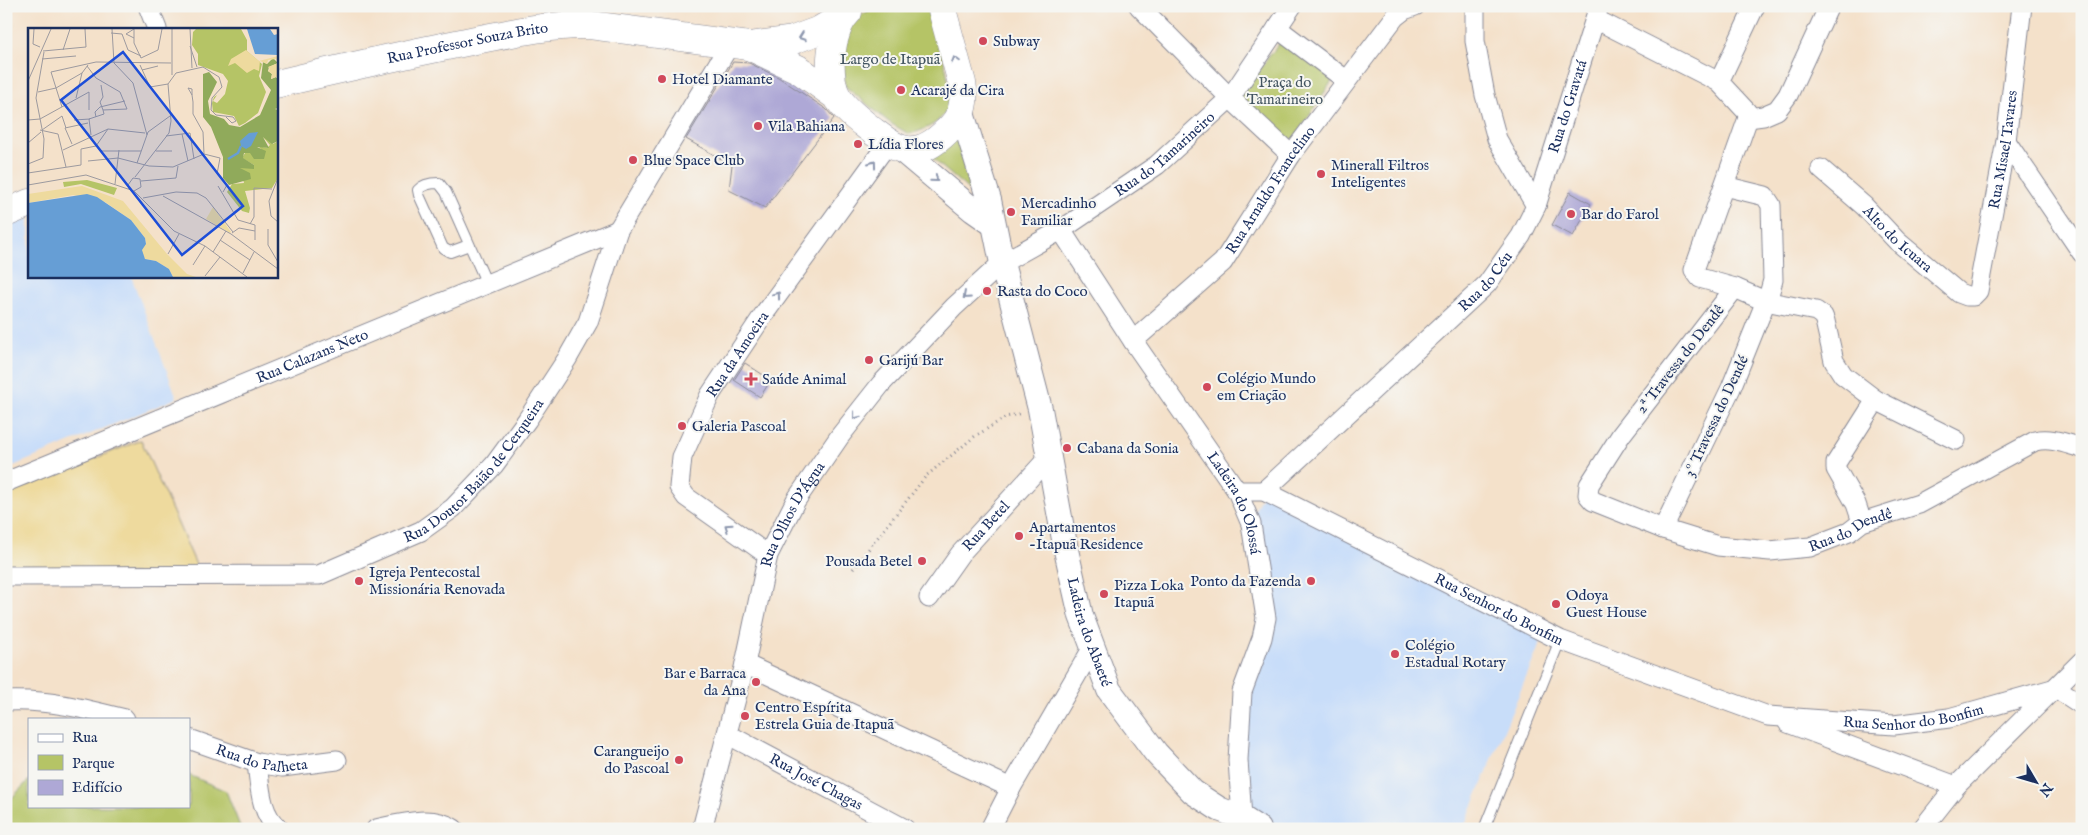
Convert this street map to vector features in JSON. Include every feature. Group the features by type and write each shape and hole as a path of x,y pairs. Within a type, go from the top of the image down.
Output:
{"main road":[{"path":"893,145 907,150 920,148 936,141 950,129 962,113 964,96 942,7"},
{"path":"837,97 832,82 831,57 834,37 849,10"},
{"name":"Rua Professor Souza Brito","path":"278,84 409,54 566,24 590,25 740,45 793,40 820,30 849,10"},
{"name":"Rua Professor Souza Brito","path":"740,45 798,69 837,97 860,121 893,145"},
{"path":"6,212 28,203"}],"street":[{"path":"148,6 157,28"},
{"path":"1139,6 1230,98 1291,155"},
{"name":"Rua do Tamarineiro","path":"1002,263 1061,230 1157,165 1230,98 1292,6"},
{"name":"Rua Arnaldo Francelino","path":"1133,341 1223,262 1291,155 1346,80 1395,18 1404,10 1415,6"},
{"path":"1475,6 1475,41 1485,95 1497,139 1536,206"},
{"path":"1725,88 1755,6"},
{"path":"1748,118 1764,116 1777,110 1788,95 1829,6"},
{"name":"Rua Misael Tavares","path":"1978,291 2006,141 2022,6"},
{"path":"1597,13 1725,88 1747,112 1748,118 1694,270 1700,278 1735,288 1765,301 1816,311 1823,316 1834,361 1843,375 1876,400 1956,440"},
{"name":"Rua do Gravatá","path":"1536,206 1597,13"},
{"path":"1277,28 1346,80"},
{"name":"Rua Doutor Baião de Cerqueira","path":"6,576 319,575 421,531 453,508 494,465 567,360 588,322 618,230 740,45"},
{"name":"Ladeira do Abaeté","path":"962,113 988,200 1002,263 1040,409 1048,458 1081,616 1109,690 1156,754 1193,792 1219,809 1251,823"},
{"path":"2006,141 2082,253"},
{"path":"893,145 951,193 993,224"},
{"name":"Rua da Amoeira","path":"768,556 686,497 679,487 682,457 710,395 742,346 764,314 893,145"},
{"name":"Alto do Icuara","path":"1821,169 1864,206 1897,241 1959,293 1973,296 1978,291"},
{"name":"3º Travessa do Dendé","path":"1663,529 1731,388 1773,280 1771,204 1765,196 1724,186"},
{"name":"Rua do Céu","path":"1264,491 1487,284 1520,236 1536,206"},
{"name":"Rua Calazans Neto","path":"6,482 618,230"},
{"name":"Ladeira do Olossá","path":"1061,230 1133,341 1237,492 1251,524 1266,618 1262,638 1242,692 1238,760 1251,823"},
{"name":"Rua Olhos D'Água","path":"702,829 745,664 768,556 796,500 840,436 881,384 954,307 1002,263"},
{"name":"2ª Travessa do Dendê","path":"1607,507 1593,501 1588,495 1589,485 1621,435 1735,288"},
{"path":"1862,522 1856,504 1836,469 1836,463 1876,400"},
{"name":"Rua do Dendê","path":"1607,507 1663,529 1718,546 1770,551 1810,547 1849,532 1862,522 1919,504 2035,441 2042,439 2054,440 2082,448"},
{"name":"Rua Betel","path":"929,598 966,547 1048,458"},
{"name":"Rua Senhor do Bonfim","path":"1237,492 1264,491 1560,640 1956,786"},
{"path":"990,829 1011,788 1093,647"},
{"path":"1922,829 1956,786 2082,661"},
{"path":"745,664 1011,788"},
{"path":"2056,688 2082,705"},
{"name":"Rua Senhor do Bonfim","path":"1768,716 1894,726 1949,718 2056,688"},
{"path":"6,702 30,700 82,708 121,718"},
{"name":"Rua José Chagas","path":"727,734 904,829"},
{"name":"Rua do Palheta","path":"190,739 256,763 282,767 337,760"},
{"path":"256,763 262,802 272,823 279,829"},
{"path":"376,829 402,823 430,821 454,829"}],"lane":[{"path":"469,245 450,252 443,248 418,195 420,187 439,183 443,187 487,284"},
{"path":"1484,829 1560,640"}],"path":[{"path":"853,569 926,476 974,438 1006,417"}],"shaded area":[{"path":"28,218 28,278 132,278 177,398 6,469 6,227"},
{"name":"Colégio Estadual Rotary","path":"1264,491 1545,632 1463,829 1259,829 1242,818 1238,760 1265,627 1254,512"}],"green space":[{"name":"Largo de Itapuã","path":"878,6 927,7 946,67 949,92 947,109 934,124 909,134 890,123 845,86 842,37 861,15"},
{"name":"Praça do Tamarineiro","path":"1281,41 1334,78 1289,146 1238,97"},
{"path":"962,127 977,197 925,152"},
{"path":"190,775 226,791 241,829 6,829 6,804 28,781 28,808 190,808"}],"sand":[{"path":"141,440 201,576 6,570 6,494"}],"building":[{"name":"Vila Bahiana","path":"733,62 749,63 778,77 826,109 834,118 765,208 729,190 732,165 686,139"},
{"name":"Bar do Farol","path":"1570,192 1591,204 1573,236 1552,225"},
{"name":"Saúde Animal","path":"745,363 771,380 760,397 734,380"}],"place":[{"name":"Subway","path":"983,41"},
{"name":"Hotel Diamante","path":"662,79"},
{"name":"Acarajé da Cira","path":"901,90"},
{"name":"Vila Bahiana","path":"758,126"},
{"name":"Lídia Flores","path":"858,144"},
{"name":"Blue Space Club","path":"633,160"},
{"name":"Minerall Filtros Inteligentes","path":"1321,174"},
{"name":"Mercadinho Familiar","path":"1011,212"},
{"name":"Bar do Farol","path":"1571,214"},
{"name":"Rasta do Coco","path":"987,291"},
{"name":"Garijú Bar","path":"869,360"},
{"name":"Saúde Animal","path":"751,379"},
{"name":"Colégio Mundo em Criação","path":"1207,387"},
{"name":"Galeria Pascoal","path":"682,426"},
{"name":"Cabana da Sonia","path":"1067,448"},
{"name":"Apartamentos -Itapuã Residence","path":"1019,536"},
{"name":"Pousada Betel","path":"922,561"},
{"name":"Igreja Pentecostal Missionária Renovada","path":"359,581"},
{"name":"Ponto da Fazenda","path":"1311,581"},
{"name":"Pizza Loka Itapuã","path":"1104,594"},
{"name":"Odoya Guest House","path":"1556,604"},
{"name":"Colégio Estadual Rotary","path":"1395,654"},
{"name":"Bar e Barraca da Ana","path":"756,682"},
{"name":"Centro Espírita Estrela Guia de Itapuã","path":"745,716"},
{"name":"Carangueijo do Pascoal","path":"679,760"}]}
